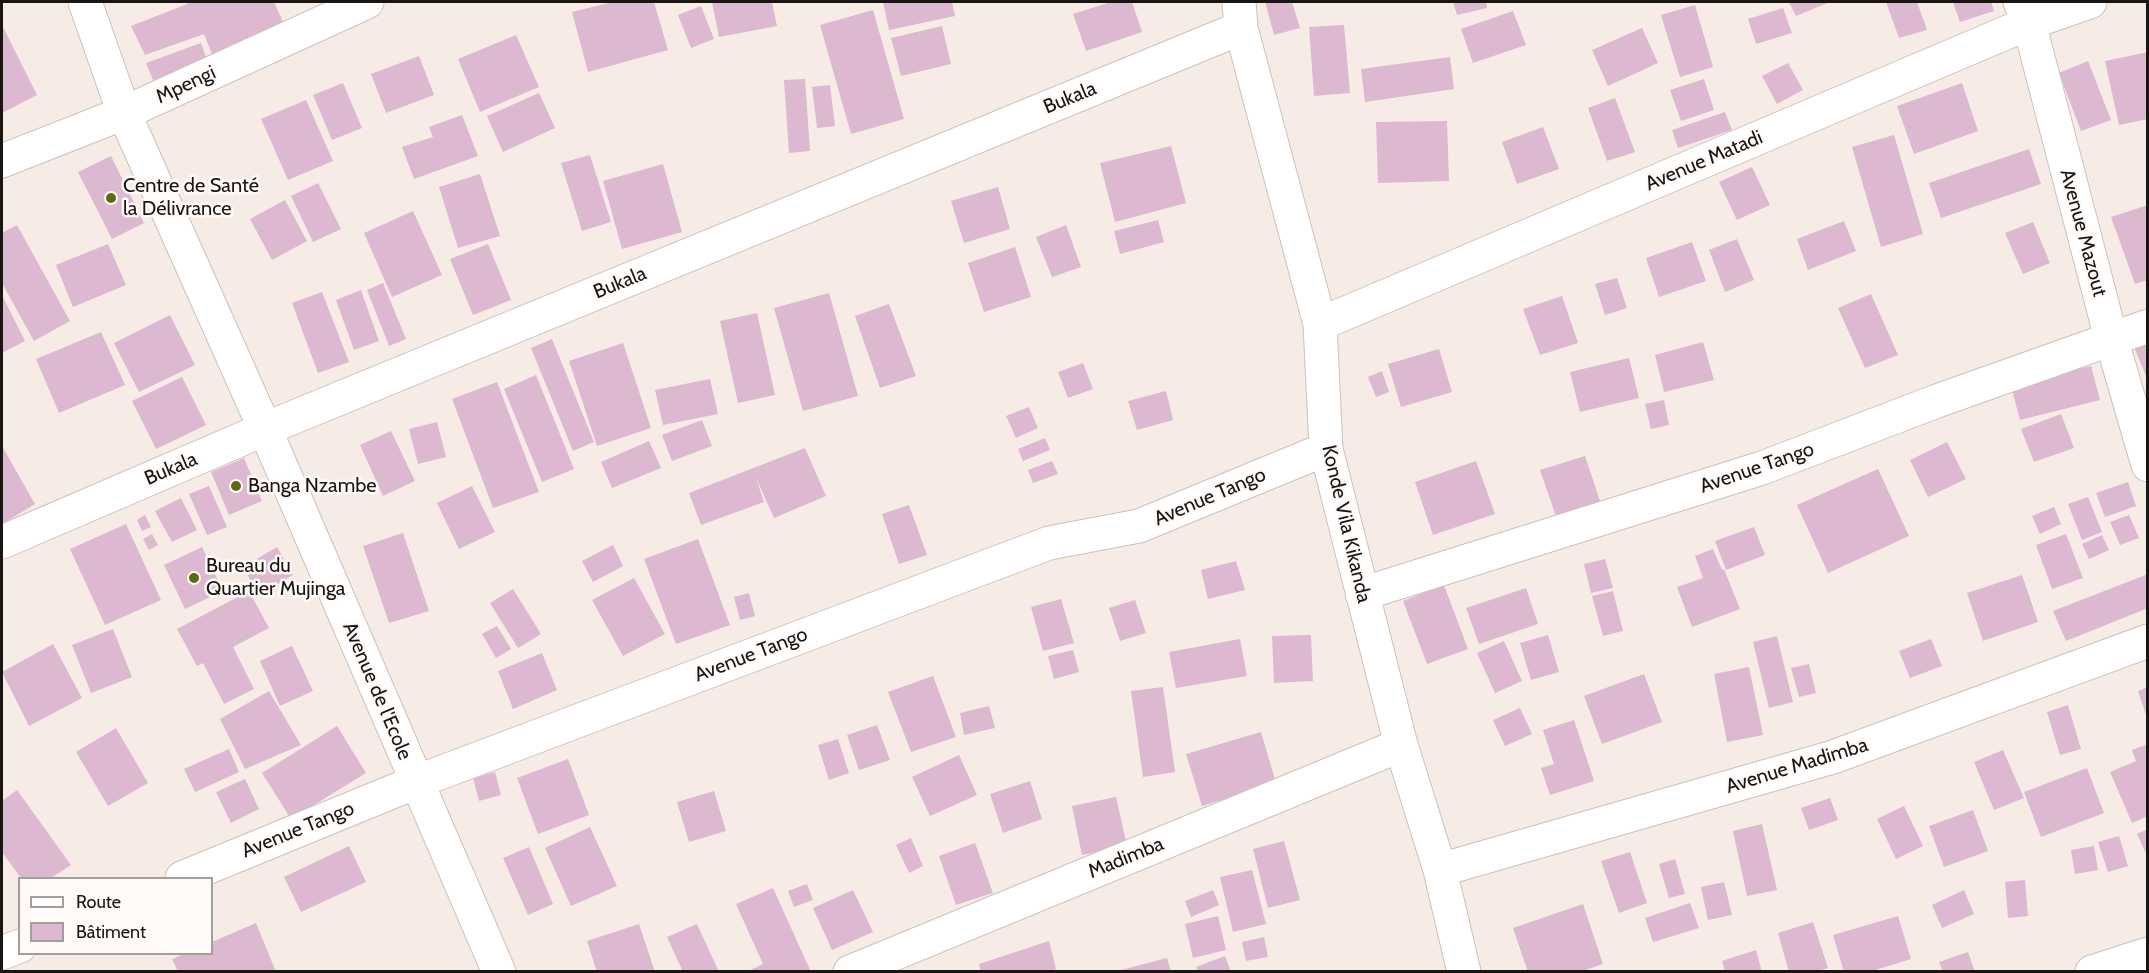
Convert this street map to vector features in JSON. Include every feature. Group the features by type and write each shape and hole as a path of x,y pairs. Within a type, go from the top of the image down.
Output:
{"street":[{"name":"Avenue de l'Ecole","path":"85,2 124,113 265,429 499,972"},
{"name":"Mpengi","path":"2,161 124,113 367,2"},
{"name":"Avenue Matadi","path":"1320,324 2025,12 2090,2"},
{"name":"Avenue Mazout","path":"2025,12 2111,338 2148,465"},
{"name":"Konde Vila Kikanda","path":"1240,15 1320,324 1326,448 1401,745 1440,870 1464,972"},
{"name":"Bukala","path":"2,542 1240,15"},
{"name":"Avenue Tango","path":"1362,594 1762,468 1937,401 2148,326"},
{"name":"Avenue Tango","path":"187,877 416,782 1049,543 1139,526 1326,448"},
{"name":"Avenue Madimba","path":"1440,870 1833,757 2148,640"},
{"name":"Madimba","path":"850,972 1401,745"},
{"path":"2,953 18,947"},
{"path":"2092,972 2148,954"}],"building":[{"path":"192,2 274,2 284,24 212,54 204,34 145,55 131,26"},
{"path":"613,2 654,2 668,50 588,72 572,12"},
{"path":"712,2 772,2 777,26 719,37"},
{"path":"883,2 952,2 955,16 889,30"},
{"path":"1111,2 1132,2 1142,32 1086,51 1073,14"},
{"path":"1265,2 1292,2 1300,28 1274,35"},
{"path":"1453,2 1486,2 1487,8 1457,15"},
{"path":"1789,2 1830,2 1796,16"},
{"path":"1886,2 1917,2 1927,30 1899,38"},
{"path":"1953,2 1991,2 1994,11 1960,22"},
{"path":"1695,5 1713,67 1680,77 1661,15"},
{"path":"701,6 714,39 691,48 678,15"},
{"path":"1783,8 1792,33 1756,44 1748,19"},
{"path":"873,10 904,119 851,134 820,25"},
{"path":"1513,11 1526,45 1473,63 1461,29"},
{"path":"2,25 37,95 2,113"},
{"path":"1344,25 1350,93 1314,96 1309,27"},
{"path":"942,26 951,64 901,76 891,38"},
{"path":"1642,28 1658,63 1608,86 1592,50"},
{"path":"516,35 539,87 480,112 458,59"},
{"path":"201,43 207,60 153,80 146,63"},
{"path":"2148,52 2148,119 2119,125 2105,61"},
{"path":"419,56 434,95 386,113 371,74"},
{"path":"1450,57 1454,89 1365,102 1361,69"},
{"path":"2088,61 2111,120 2081,131 2059,73"},
{"path":"1788,63 1803,90 1777,104 1762,76"},
{"path":"805,79 810,151 789,153 784,80"},
{"path":"1704,79 1714,110 1681,121 1670,90"},
{"path":"343,83 362,128 332,140 313,95"},
{"path":"1962,83 1978,131 1914,154 1897,106"},
{"path":"830,85 835,126 817,128 812,87"},
{"path":"539,93 555,128 503,152 487,116"},
{"path":"1615,98 1635,152 1607,161 1588,108"},
{"path":"306,100 333,161 288,180 261,119"},
{"path":"1725,112 1732,130 1678,148 1672,130"},
{"path":"462,115 478,156 414,179 402,147 433,137 429,127"},
{"path":"1447,121 1449,181 1378,183 1376,122"},
{"path":"1543,127 1559,169 1517,184 1502,142"},
{"path":"1894,135 1923,234 1881,247 1852,147"},
{"path":"1171,146 1186,203 1115,222 1100,163"},
{"path":"2029,149 2041,184 1941,218 1929,183"},
{"path":"590,155 611,222 582,231 561,163"},
{"name":"Centre de Santé la Délivrance","path":"111,156 144,223 112,239 78,172"},
{"path":"663,164 682,232 622,249 603,181"},
{"path":"1752,167 1770,205 1737,220 1719,182"},
{"path":"480,174 500,236 458,248 439,187"},
{"path":"318,183 341,229 313,242 291,196"},
{"path":"998,187 1010,229 964,243 951,201"},
{"path":"285,200 307,241 272,260 250,219"},
{"path":"2148,205 2148,280 2135,284 2111,217"},
{"path":"413,211 442,275 392,297 364,233"},
{"path":"1158,220 1164,242 1120,254 1114,231"},
{"path":"1844,221 1856,251 1808,270 1797,239"},
{"path":"2033,222 2050,263 2023,274 2005,233"},
{"path":"17,225 70,321 34,341 2,283 2,233"},
{"path":"1066,225 1081,267 1052,277 1036,237"},
{"path":"1737,239 1754,280 1725,292 1709,250"},
{"path":"1692,242 1706,281 1659,297 1646,258"},
{"path":"108,244 126,285 73,307 56,265"},
{"path":"488,244 511,300 473,315 450,259"},
{"path":"1015,247 1031,297 984,312 968,263"},
{"path":"1617,278 1627,308 1605,315 1595,284"},
{"path":"383,283 406,339 389,346 367,290"},
{"path":"361,290 379,341 354,350 336,300"},
{"path":"322,292 349,362 318,373 292,303"},
{"path":"829,293 858,396 803,411 774,308"},
{"path":"1871,294 1898,355 1865,368 1838,308"},
{"path":"2,295 25,341 2,353"},
{"path":"1562,296 1578,343 1540,355 1523,309"},
{"path":"889,304 916,376 880,388 855,316"},
{"path":"757,313 775,395 738,403 720,321"},
{"path":"170,315 195,365 139,392 114,343"},
{"path":"101,332 125,385 59,413 36,359"},
{"path":"552,339 594,442 573,451 531,348"},
{"path":"1703,342 1714,380 1664,392 1655,355"},
{"path":"2148,342 2148,381 2134,347"},
{"path":"623,343 651,428 597,446 569,361"},
{"path":"1439,349 1452,392 1401,407 1388,364"},
{"path":"1629,358 1639,398 1580,412 1570,372"},
{"path":"1083,363 1093,389 1068,398 1058,372"},
{"path":"2091,366 2100,400 2020,420 2011,386"},
{"path":"1382,371 1389,392 1376,397 1368,377"},
{"path":"536,375 574,469 542,482 504,389"},
{"path":"182,377 206,425 156,449 132,401"},
{"path":"710,379 718,414 663,425 655,390"},
{"path":"497,382 539,492 493,508 452,399"},
{"path":"1166,391 1173,420 1137,430 1128,401"},
{"path":"1664,400 1669,425 1651,429 1645,404"},
{"path":"1029,407 1038,428 1016,438 1006,416"},
{"path":"2061,414 2074,448 2034,462 2021,429"},
{"path":"702,420 712,446 672,461 662,435"},
{"path":"437,422 446,457 418,464 409,429"},
{"path":"391,431 415,481 383,496 360,445"},
{"path":"1045,438 1050,450 1023,461 1018,449"},
{"path":"649,441 661,468 612,488 601,462"},
{"path":"1947,442 1966,479 1928,497 1910,460"},
{"path":"2,446 35,504 2,524"},
{"path":"805,448 826,496 774,518 756,478 764,502 701,525 689,493"},
{"path":"1585,456 1603,510 1559,525 1540,470"},
{"name":"Banga Nzambe","path":"244,458 262,501 229,515 211,472"},
{"path":"1052,461 1058,474 1033,483 1028,470"},
{"path":"1476,461 1495,514 1433,535 1415,482"},
{"path":"1878,469 1909,536 1828,573 1797,505"},
{"path":"2128,482 2136,506 2105,517 2096,493"},
{"path":"209,486 227,527 207,535 189,494"},
{"path":"472,486 495,532 459,549 437,503"},
{"path":"2088,497 2102,532 2082,540 2068,504"},
{"path":"181,498 197,530 172,542 155,511"},
{"path":"909,505 927,555 899,564 882,514"},
{"path":"2054,507 2061,524 2040,534 2032,516"},
{"path":"145,515 151,527 142,531 137,520"},
{"path":"2129,515 2139,538 2120,545 2110,522"},
{"path":"126,524 161,600 105,625 70,549"},
{"path":"1754,527 1765,555 1726,570 1715,541"},
{"path":"403,533 429,611 389,623 363,546"},
{"path":"152,534 158,545 149,550 143,539"},
{"path":"2066,534 2083,578 2052,589 2036,545"},
{"path":"2102,535 2109,550 2089,559 2082,544"},
{"path":"698,539 730,625 676,644 644,559"},
{"path":"613,545 623,566 593,582 582,561"},
{"name":"Bureau du Quartier Mujinga","path":"202,547 223,591 185,609 164,565"},
{"path":"277,547 293,575 259,595 243,567"},
{"path":"1713,549 1722,570 1724,569 1740,609 1692,627 1677,587 1703,578 1695,556"},
{"path":"1605,559 1613,588 1591,593 1584,564"},
{"path":"1236,561 1245,590 1208,599 1201,570"},
{"path":"2148,574 2148,608 2066,641 2053,611"},
{"path":"2022,575 2038,622 1983,641 1967,593"},
{"path":"634,578 665,634 623,656 592,600"},
{"path":"1444,585 1468,649 1427,664 1403,601"},
{"path":"1526,588 1538,624 1479,644 1466,608"},
{"path":"513,589 541,634 518,648 490,603"},
{"path":"249,591 269,628 233,647 254,689 224,704 203,663 197,666 177,629"},
{"path":"1613,591 1623,631 1603,636 1592,596"},
{"path":"749,593 755,616 740,620 734,597"},
{"path":"1061,599 1074,643 1043,651 1031,607"},
{"path":"1135,600 1146,633 1120,641 1109,608"},
{"path":"497,626 511,649 496,658 482,634"},
{"path":"113,629 132,677 91,693 72,645"},
{"path":"1311,635 1313,681 1274,683 1272,636"},
{"path":"1548,635 1559,672 1531,680 1520,643"},
{"path":"1777,636 1793,702 1769,708 1753,642"},
{"path":"1240,639 1247,676 1176,688 1169,652"},
{"path":"1931,639 1942,666 1910,678 1899,651"},
{"path":"1504,641 1522,681 1495,693 1477,653"},
{"path":"53,644 82,698 29,726 2,672"},
{"path":"292,646 313,691 280,706 260,661"},
{"path":"1073,650 1079,672 1054,679 1048,656"},
{"path":"542,653 557,690 513,709 498,671"},
{"path":"1809,664 1816,693 1799,697 1791,668"},
{"path":"1749,667 1763,735 1727,742 1714,674"},
{"path":"1644,674 1662,722 1602,744 1584,696"},
{"path":"933,676 956,737 911,752 888,692"},
{"path":"1163,687 1175,772 1143,777 1131,691"},
{"path":"2148,687 2148,718 2147,718 2138,691"},
{"path":"269,691 301,745 245,769 220,719"},
{"path":"2068,705 2081,749 2060,755 2047,712"},
{"path":"989,706 995,728 964,735 960,713"},
{"path":"1520,708 1532,734 1505,746 1493,720"},
{"path":"1574,720 1594,781 1550,795 1541,768 1554,764 1543,730"},
{"path":"877,725 890,760 859,770 847,735"},
{"path":"337,726 366,773 291,819 262,773"},
{"path":"116,728 148,783 108,806 76,752"},
{"path":"1261,732 1276,783 1202,806 1186,754"},
{"path":"838,739 849,773 829,780 818,745"},
{"path":"2148,744 2148,816 2132,823 2110,772 2136,761 2132,750"},
{"path":"229,749 239,772 195,792 184,769"},
{"path":"2003,750 2024,798 1994,810 1974,762"},
{"path":"959,755 977,795 930,816 912,777"},
{"path":"568,759 589,815 538,834 517,778"},
{"path":"2087,768 2104,813 2041,837 2024,792"},
{"path":"495,772 501,795 479,801 473,778"},
{"path":"245,779 259,809 231,823 216,792"},
{"path":"1030,781 1042,819 1003,833 990,794"},
{"path":"17,790 71,865 53,877 20,877 2,852 2,801"},
{"path":"714,791 726,831 689,842 677,802"},
{"path":"1116,797 1127,846 1082,855 1072,806"},
{"path":"1830,798 1838,820 1809,830 1801,808"},
{"path":"1904,806 1923,846 1896,859 1877,819"},
{"path":"1973,810 1988,851 1944,867 1929,826"},
{"path":"1762,824 1777,890 1747,896 1733,831"},
{"path":"590,827 617,886 571,906 545,848"},
{"path":"2148,829 2148,858 2137,834"},
{"path":"2119,836 2128,866 2108,872 2098,842"},
{"path":"911,838 923,866 909,873 896,845"},
{"path":"1284,841 1300,900 1268,908 1253,849"},
{"path":"975,843 993,893 956,905 939,856"},
{"path":"349,846 366,882 301,912 284,877"},
{"path":"2094,846 2098,870 2075,874 2071,850"},
{"path":"529,847 553,904 528,915 503,858"},
{"path":"1630,852 1647,903 1619,913 1601,861"},
{"path":"1675,859 1685,894 1669,898 1659,864"},
{"path":"1252,870 1266,924 1233,932 1220,877"},
{"path":"2025,880 2028,916 2008,918 2005,882"},
{"path":"1724,882 1732,915 1708,920 1701,887"},
{"path":"807,884 813,900 794,907 788,891"},
{"path":"773,888 811,972 746,972 763,964 736,904"},
{"path":"853,890 873,932 832,950 813,908"},
{"path":"1213,890 1219,905 1191,917 1185,901"},
{"path":"1964,890 1974,914 1942,928 1932,905"},
{"path":"1690,903 1699,928 1653,942 1645,918"},
{"path":"1583,904 1603,964 1580,972 1528,972 1513,928"},
{"path":"1218,916 1226,950 1193,958 1185,924"},
{"path":"1898,916 1911,959 1869,972 1844,972 1833,935"},
{"path":"1813,922 1828,968 1815,972 1789,972 1778,933"},
{"path":"256,923 276,972 178,972 172,959 182,955 213,955 213,942"},
{"path":"639,924 655,972 597,972 587,941"},
{"path":"697,924 719,972 683,972 667,937"},
{"path":"1264,937 1268,957 1246,961 1242,942"},
{"path":"1049,941 1056,969 1047,972 981,972 979,964"},
{"path":"1756,950 1762,972 1725,972 1722,961"},
{"path":"1968,952 1975,972 1943,972 1939,962"},
{"path":"1225,956 1231,972 1198,972 1196,967"},
{"path":"1167,958 1171,972 1117,972 1117,971"}],"place":[{"name":"Centre de Santé la Délivrance","path":"111,198"},
{"name":"Banga Nzambe","path":"236,486"},
{"name":"Bureau du Quartier Mujinga","path":"194,578"}]}
